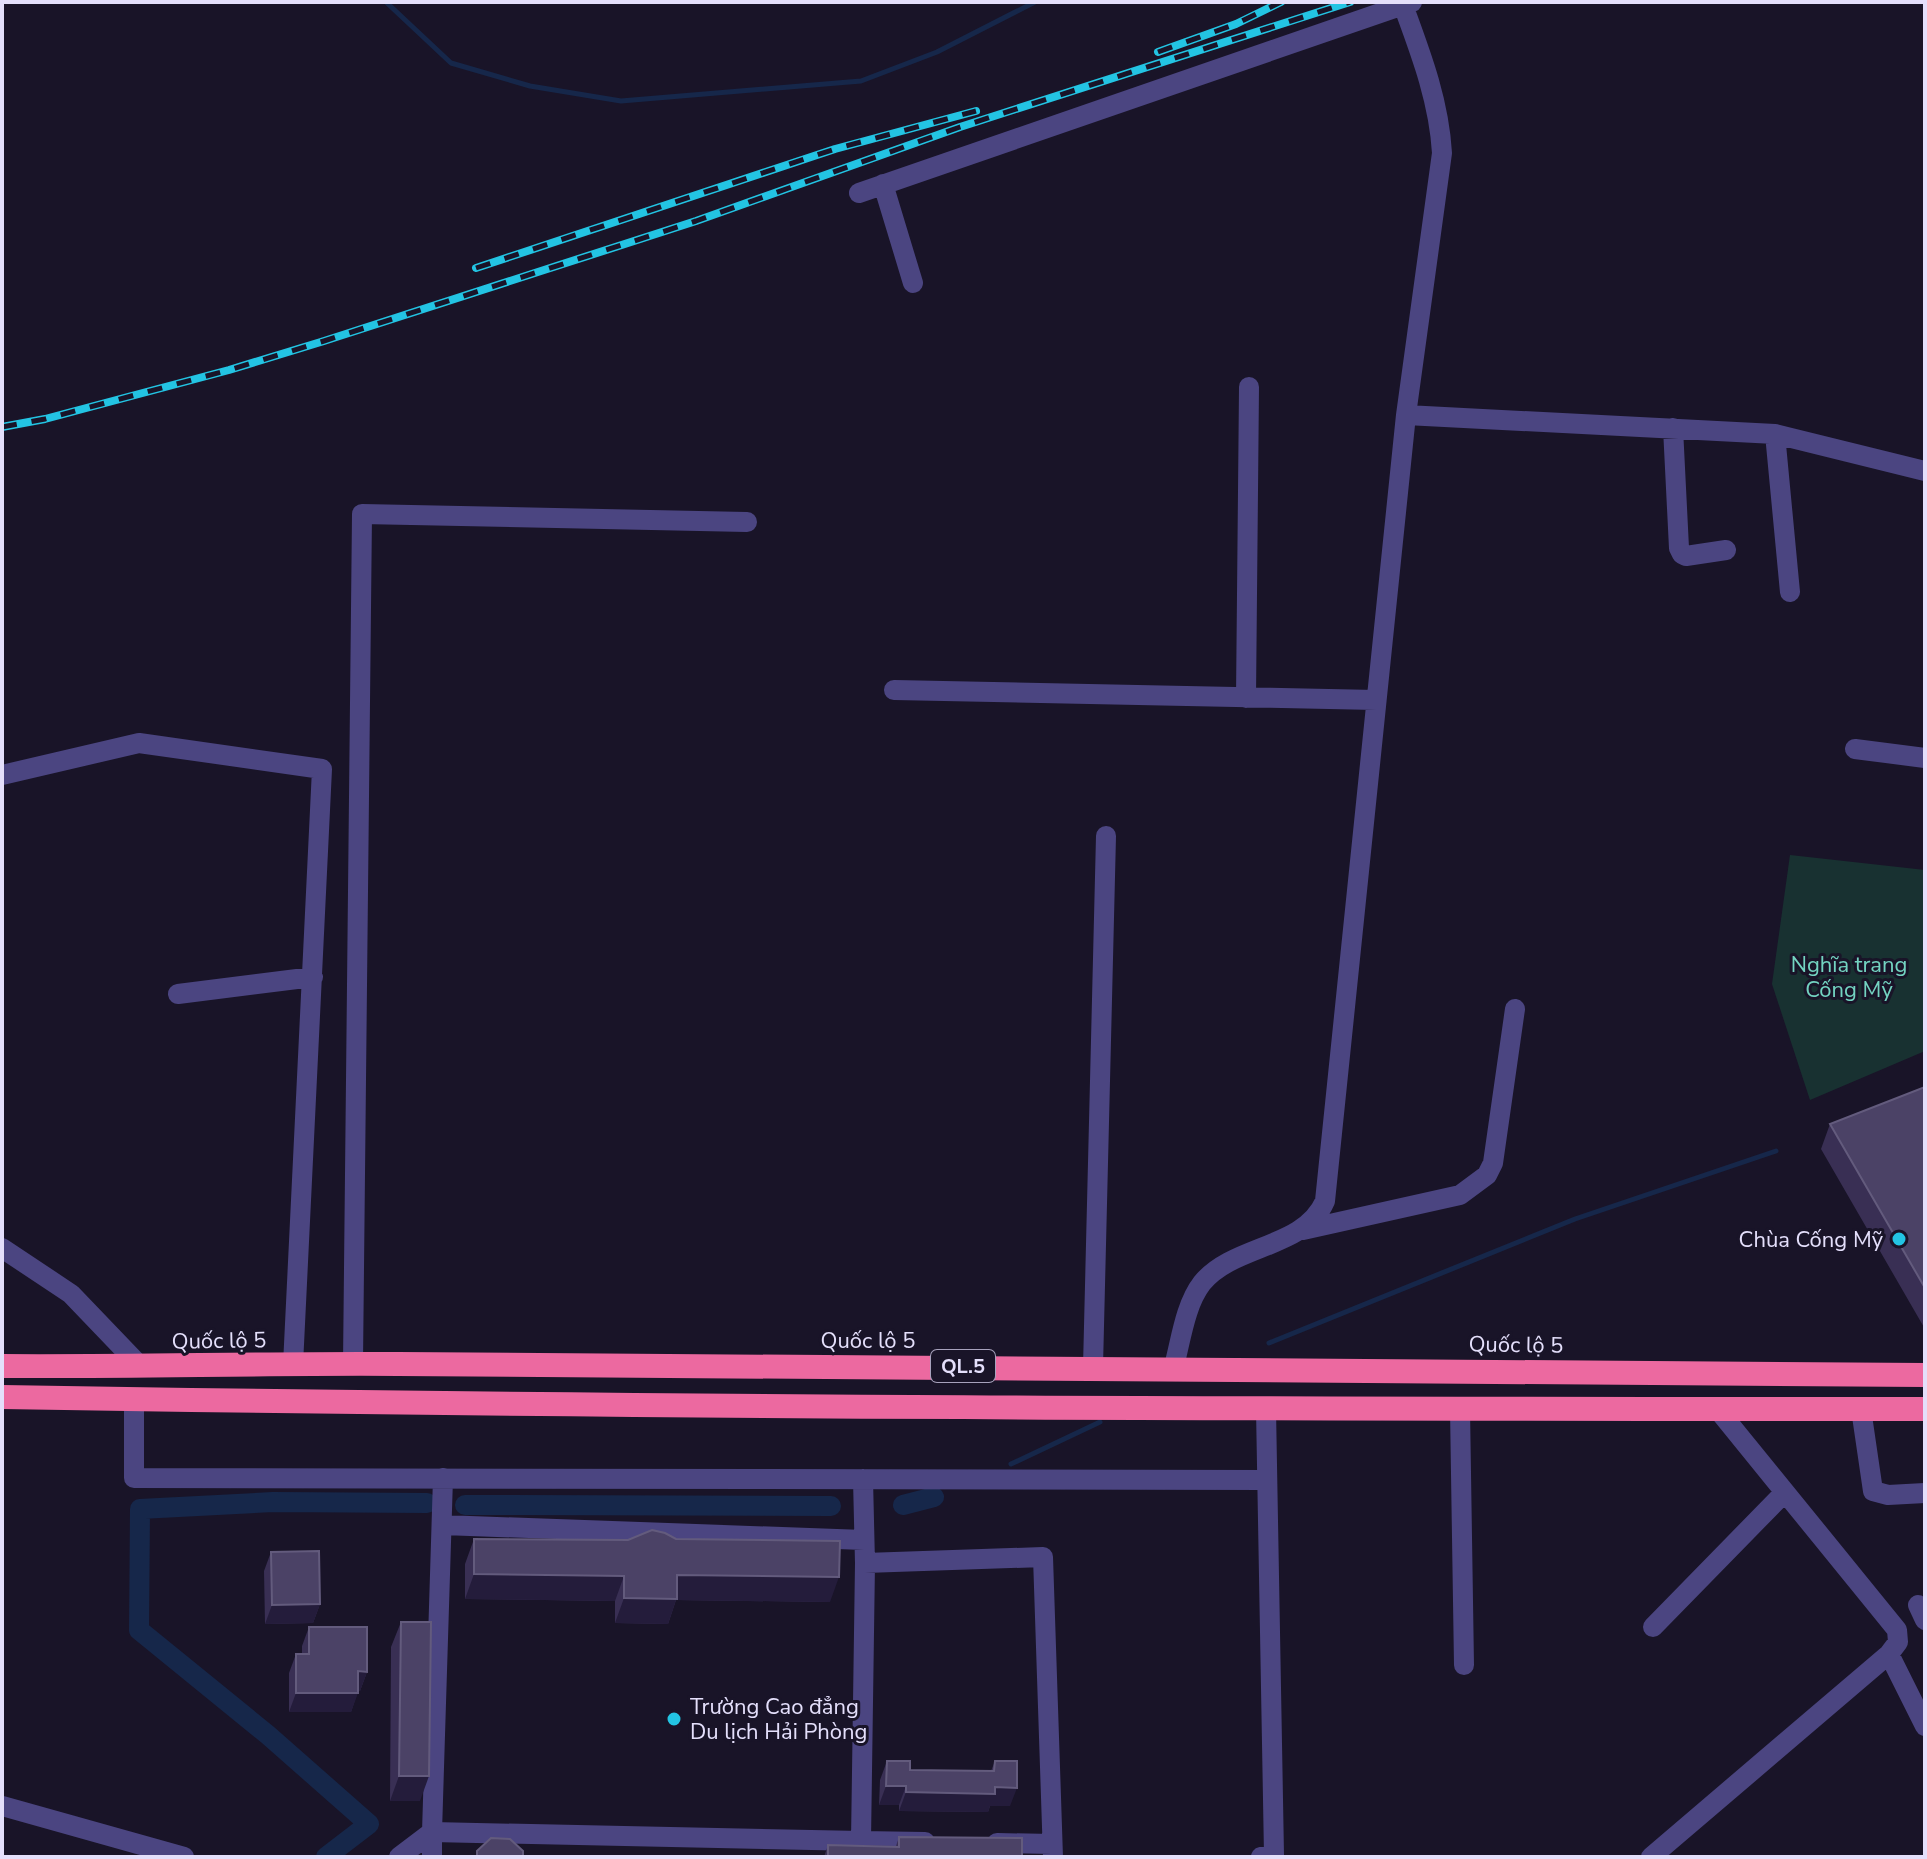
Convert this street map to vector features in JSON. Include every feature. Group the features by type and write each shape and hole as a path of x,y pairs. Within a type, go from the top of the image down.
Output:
{"highway":[{"name":"Quốc lộ 5","path":"2,1366 353,1363 1174,1366 1925,1375"},
{"name":"QL.5","path":"2,1397 1266,1409 1925,1409"}],"street":[{"path":"859,193 1408,3 1434,92 1442,153 1406,415 1325,1201 1320,1213 1295,1232"},
{"path":"883,184 913,283"},
{"path":"1246,698 1249,387"},
{"path":"1406,415 1775,434 1925,471"},
{"path":"1673,428 1679,548 1686,556 1726,550"},
{"path":"1775,434 1790,592"},
{"path":"353,1363 362,514 747,522"},
{"path":"894,690 1376,700"},
{"path":"2,775 139,743 322,769 293,1365"},
{"path":"1855,749 1925,758"},
{"path":"1093,1367 1106,836"},
{"path":"178,994 313,977"},
{"path":"1174,1366 1193,1299 1202,1284 1229,1261 1295,1232 1460,1195 1487,1175 1493,1163 1515,1009"},
{"path":"2,1248 71,1294 141,1367"},
{"path":"134,1399 134,1478 1267,1480"},
{"path":"1266,1409 1272,1857"},
{"path":"1460,1409 1464,1665"},
{"path":"1861,1409 1873,1491 1888,1495 1925,1493"},
{"path":"1651,1857 1889,1654 1898,1642 1897,1630 1719,1411"},
{"path":"432,1857 443,1478"},
{"path":"861,1841 865,1563 863,1479"},
{"path":"1653,1627 1784,1493"},
{"path":"443,1525 864,1540"},
{"path":"865,1563 1043,1557 1053,1850 973,1842"},
{"path":"1889,1654 1925,1726"},
{"path":"2,1806 184,1857"},
{"path":"399,1857 432,1832 941,1842"}],"green space":[{"name":"Nghĩa trang Cống Mỹ","path":"1790,855 1925,870 1925,1051 1810,1100 1772,984"}],"building":[{"name":"Chùa Cống Mỹ","path":"1925,1087 1925,1288 1830,1124"},
{"path":"652,1530 676,1539 840,1541 839,1577 677,1575 677,1599 624,1598 624,1576 474,1574 474,1539 628,1540"},
{"path":"319,1551 320,1604 272,1605 271,1552"},
{"path":"401,1622 431,1622 429,1776 399,1776"},
{"path":"309,1627 367,1627 367,1672 358,1671 358,1693 296,1693 296,1654 309,1654"},
{"path":"887,1761 910,1761 910,1770 994,1771 995,1761 1017,1761 1017,1788 995,1787 995,1794 906,1792 906,1786 886,1786"},
{"path":"899,1837 1022,1838 1022,1857 828,1857 828,1845 899,1847"},
{"path":"491,1838 510,1839 523,1851 523,1857 477,1857 477,1851"}],"waterway":[{"path":"386,2 451,63 530,86 621,101 861,81 937,52 1035,2"},
{"path":"1269,1343 1575,1219 1776,1151"},
{"path":"1011,1464 1100,1422"},
{"path":"903,1505 934,1497"},
{"path":"326,1857 369,1824 268,1735 139,1630 140,1509 273,1502 427,1503"},
{"path":"465,1505 831,1506"}],"railway":[{"path":"1158,52 1236,24 1281,2"},
{"path":"2,427 45,419 229,370 324,341 696,221 960,127 1350,2"},
{"path":"476,268 835,149 976,111"}],"place":[{"name":"Chùa Cống Mỹ","path":"1899,1239"},
{"name":"Trường Cao đẳng Du lịch Hải Phòng","path":"674,1719"}]}
